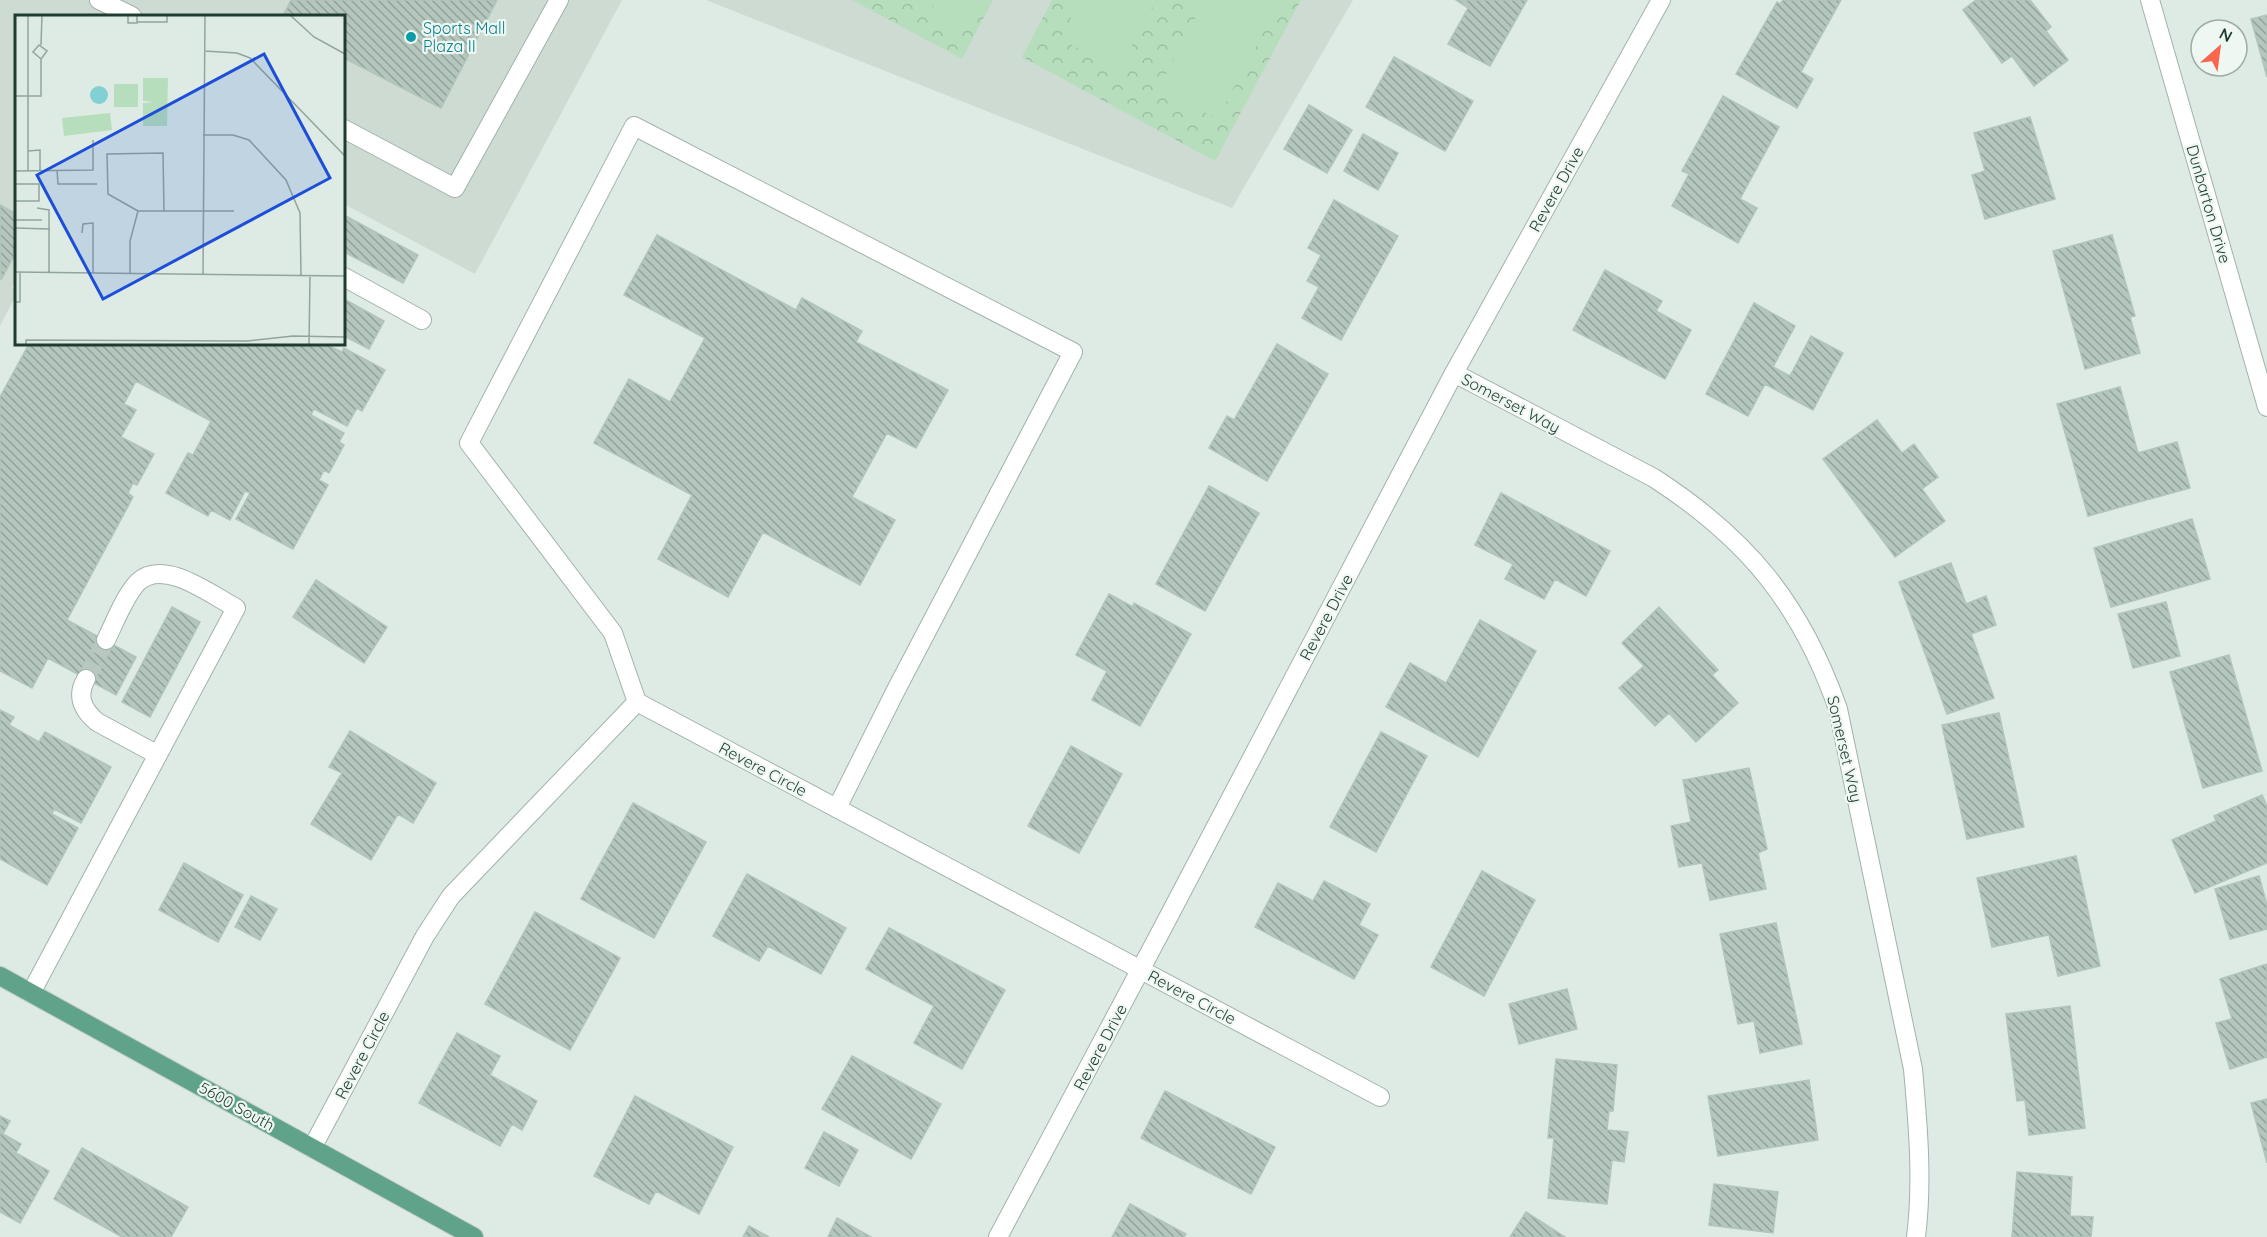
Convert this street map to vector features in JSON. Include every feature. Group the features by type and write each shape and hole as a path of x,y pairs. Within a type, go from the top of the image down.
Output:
{"main road":[{"name":"5600 South","path":"0,976 474,1237"}],"street":[{"path":"99,0 130,15"},
{"path":"345,130 454,188 559,0"},
{"name":"Revere Drive","path":"998,1237 1454,373 1661,0"},
{"name":"Dunbarton Drive","path":"2150,0 2267,407"},
{"path":"637,702 614,633 469,443 634,126 1073,352 896,690 837,808"},
{"path":"345,278 422,320"},
{"name":"Somerset Way","path":"1454,373 1654,478 1686,499 1729,534 1767,575 1790,606 1809,639 1838,709 1913,1069 1919,1164 1916,1237"},
{"path":"31,993 236,608 175,576 158,573 138,582 131,591 106,640"},
{"path":"86,679 81,691 81,699 88,715 158,754"},
{"name":"Revere Circle","path":"312,1148 424,936 451,896 637,702 1380,1097"}],"shaded area":[{"path":"0,0 622,0 475,274 345,205 345,15 15,15 15,282 12,288 15,290 15,297 0,326"},
{"path":"706,0 1353,0 1232,208"}],"green space":[{"path":"852,0 993,0 962,59"},
{"path":"937,0 977,0 960,33 928,16"},
{"path":"1052,0 1301,0 1215,161 1022,57"},
{"path":"1081,0 1156,0 1119,70 1060,39"},
{"path":"1205,0 1281,0 1217,119 1159,88"}],"building":[{"name":"Sports Mall Plaza II","path":"291,0 497,0 441,108 345,59 345,15 284,15"},
{"path":"1456,0 1527,0 1490,66 1448,44 1468,8"},
{"path":"1783,0 1841,0 1801,72 1813,79 1797,108 1736,74 1777,2 1780,4"},
{"path":"1976,0 2030,0 2051,27 2046,31 2068,60 2034,86 2012,56 2002,63 1963,10"},
{"path":"2267,15 2267,77 2251,19"},
{"path":"1394,57 1473,101 1445,151 1366,107"},
{"path":"1723,96 1779,127 1740,199 1757,208 1738,243 1672,206 1689,174 1682,171"},
{"path":"1309,105 1352,130 1327,173 1284,149"},
{"path":"2030,117 2055,199 1985,219 1972,175 1985,171 1974,133"},
{"path":"1363,134 1398,153 1378,190 1344,171"},
{"path":"1334,200 1398,236 1341,340 1302,318 1319,287 1307,281 1321,255 1308,248"},
{"path":"0,205 15,213 15,254 1,280"},
{"path":"345,216 418,255 403,283 345,253"},
{"path":"657,235 796,310 802,298 862,331 856,342 948,390 916,448 887,433 852,497 895,520 860,585 763,532 728,597 658,559 692,495 594,443 629,379 670,402 705,338 624,295"},
{"path":"2112,235 2135,316 2130,317 2140,353 2085,369 2053,251"},
{"path":"1605,270 1662,301 1656,311 1691,330 1665,379 1573,330"},
{"path":"345,300 384,321 369,349 345,337"},
{"path":"1754,303 1795,326 1773,367 1790,376 1811,336 1843,353 1813,410 1765,384 1748,416 1706,394"},
{"path":"1277,344 1328,374 1267,481 1209,448 1227,416 1234,420"},
{"path":"28,345 327,345 342,352 344,348 385,370 362,411 357,408 347,426 314,409 311,415 344,433 339,442 344,445 329,473 324,470 319,480 328,485 293,549 236,519 250,493 245,491 230,520 211,510 208,516 166,493 188,453 193,455 211,421 136,381 124,404 136,410 121,437 154,454 137,485 133,483 128,493 133,497 67,620 136,657 116,695 48,658 32,688 0,671 0,397"},
{"path":"2120,387 2138,453 2177,442 2190,488 2088,516 2057,404"},
{"path":"1877,420 1902,453 1914,444 1938,477 1922,489 1945,521 1895,557 1823,459"},
{"path":"1209,486 1259,513 1205,611 1156,584"},
{"path":"1501,493 1610,551 1586,596 1555,579 1544,599 1505,579 1513,564 1475,545"},
{"path":"2192,519 2210,579 2111,607 2094,548"},
{"path":"1951,563 1966,604 1986,596 1996,625 1971,634 1994,698 1947,714 1899,582"},
{"path":"316,580 387,627 364,663 293,617"},
{"path":"1109,594 1133,607 1134,603 1191,634 1140,726 1092,700 1107,671 1076,655"},
{"path":"2166,602 2180,656 2133,668 2118,614"},
{"path":"172,607 200,622 150,717 122,702"},
{"path":"1659,607 1718,670 1712,675 1738,703 1696,742 1669,713 1655,726 1619,688 1644,666 1622,643"},
{"path":"1480,620 1536,651 1478,757 1386,707 1410,663 1446,683"},
{"path":"2229,655 2262,771 2203,788 2170,672"},
{"path":"0,710 14,717 9,725 39,742 45,732 111,767 81,823 54,809 52,814 78,828 47,885 0,859"},
{"path":"1999,713 2024,827 1967,839 1942,725"},
{"path":"350,731 436,783 413,823 398,814 371,860 311,824 342,773 329,767"},
{"path":"1381,732 1427,756 1376,852 1330,827"},
{"path":"1071,746 1122,774 1079,853 1028,826"},
{"path":"1749,768 1767,849 1758,853 1766,889 1710,900 1702,863 1679,867 1671,826 1691,822 1683,780"},
{"path":"2262,795 2267,806 2267,863 2195,893 2172,840 2216,821 2214,816"},
{"path":"633,803 706,842 654,938 581,899"},
{"path":"2076,856 2100,966 2058,976 2049,935 1992,947 1977,878"},
{"path":"184,863 243,895 218,942 159,910"},
{"path":"1482,871 1535,900 1484,996 1431,967"},
{"path":"747,874 846,928 821,974 768,946 759,961 713,936"},
{"path":"2259,876 2267,905 2267,929 2230,939 2215,889"},
{"path":"1324,881 1370,904 1359,925 1378,935 1354,979 1255,927 1278,883 1313,901"},
{"path":"251,896 277,909 260,940 235,927"},
{"path":"535,912 620,958 570,1050 485,1004"},
{"path":"1776,923 1802,1044 1760,1053 1754,1021 1738,1024 1720,934"},
{"path":"889,928 1005,990 962,1069 914,1043 934,1006 866,969"},
{"path":"2267,964 2267,1057 2230,1069 2216,1023 2232,1019 2220,979"},
{"path":"1567,989 1577,1029 1519,1044 1509,1004"},
{"path":"2070,1006 2085,1128 2029,1135 2025,1100 2017,1101 2006,1014"},
{"path":"457,1033 500,1056 490,1075 537,1101 522,1130 512,1124 500,1146 419,1103"},
{"path":"852,1056 941,1104 911,1159 822,1109"},
{"path":"1556,1059 1617,1065 1613,1111 1609,1111 1607,1130 1628,1132 1624,1162 1612,1160 1607,1204 1548,1198 1554,1138 1548,1138"},
{"path":"1809,1080 1818,1140 1718,1156 1708,1096"},
{"path":"1165,1091 1275,1147 1251,1194 1141,1138"},
{"path":"635,1096 733,1147 699,1214 656,1191 649,1204 594,1176"},
{"path":"2267,1099 2267,1163 2251,1103"},
{"path":"0,1116 10,1121 3,1134 21,1144 16,1153 49,1171 20,1223 0,1212"},
{"path":"824,1132 858,1150 839,1186 805,1168"},
{"path":"82,1148 188,1207 171,1237 122,1237 54,1199"},
{"path":"2017,1172 2072,1177 2070,1216 2093,1217 2091,1237 2012,1237"},
{"path":"1714,1184 1778,1192 1773,1233 1709,1225"},
{"path":"1130,1204 1186,1234 1184,1237 1112,1237"},
{"path":"1526,1212 1565,1237 1510,1237"},
{"path":"837,1218 871,1237 828,1237"},
{"path":"749,1226 769,1237 743,1237"}],"tunnel":[{"path":"86,679 106,640"}],"place":[{"name":"Sports Mall Plaza II","path":"411,37"}]}
